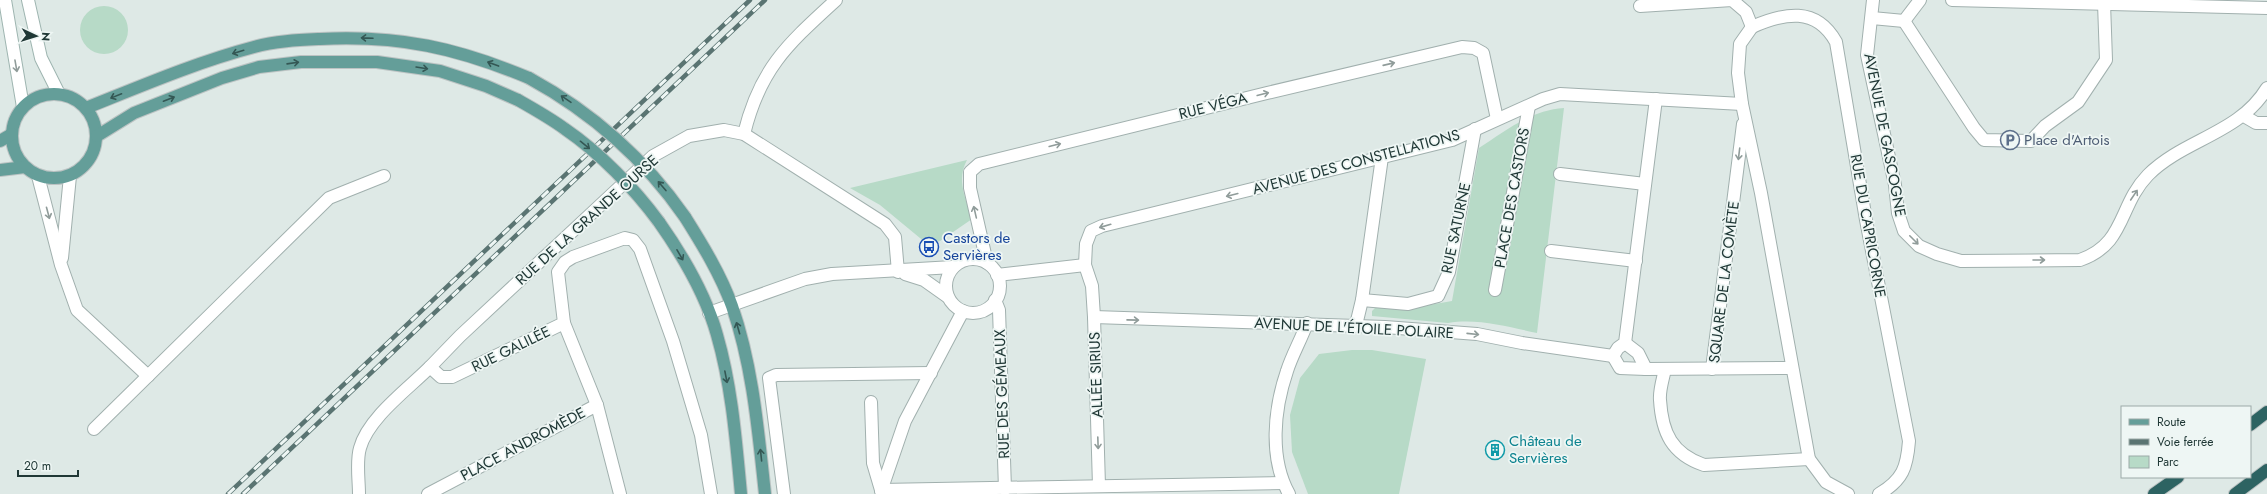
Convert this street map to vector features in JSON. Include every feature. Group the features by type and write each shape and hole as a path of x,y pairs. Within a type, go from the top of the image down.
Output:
{"highway":[{"path":"2251,424 2267,412"},
{"path":"2230,494 2264,472"},
{"path":"2235,494 2264,472"},
{"path":"2154,494 2177,478"}],"main road":[{"path":"86,108 210,60 256,46 300,40 344,38 408,41 447,48 495,64 529,78 563,97 614,136 661,185 685,217 731,304 749,365 766,494"},
{"path":"97,136 134,113 222,78 259,67 300,62 377,62 440,71 486,86 518,100 565,128 592,150 645,203 659,222 684,262 709,313 717,334 729,391 741,494"},
{"path":"59,94 74,98 86,108 94,121 97,136 94,153 84,167 70,176 54,179 38,176 25,167 15,152 12,134 15,120 23,107 39,96 59,94"},
{"path":"0,140 12,134"},
{"path":"0,170 25,167"}],"street":[{"path":"5,0 23,107"},
{"path":"28,0 41,58 59,94"},
{"path":"744,134 750,109 771,66 790,42 836,0"},
{"path":"1640,6 1732,0 1746,12 1752,27"},
{"name":"AVENUE DE GASCOGNE","path":"1873,0 1867,55 1894,185 1898,213 1904,231 1919,246 1938,254 1961,260 2080,260 2096,255 2106,247 2118,228 2128,205 2147,176 2160,165 2244,116 2267,88"},
{"path":"1904,22 1920,0"},
{"path":"1952,0 2076,1 2267,8"},
{"path":"1872,18 1904,22 1974,128 1984,140 2031,141 2045,126 2078,102 2106,60 2104,3"},
{"name":"RUE DU CAPRICORNE","path":"1752,27 1772,18 1790,15 1809,17 1831,32 1836,42 1866,220 1908,440 1907,462 1898,480 1893,486 1879,494"},
{"name":"SQUARE DE LA COMÈTE","path":"1752,27 1740,44 1738,73 1743,109 1761,193 1809,459"},
{"name":"RUE VÉGA","path":"987,263 970,188 970,172 979,164 1267,93 1462,47 1474,48 1483,53 1497,119"},
{"name":"AVENUE DES CONSTELLATIONS","path":"1086,265 1086,244 1091,231 1102,226 1452,140 1497,119 1560,94 1656,99 1743,109"},
{"path":"1656,99 1625,343 1613,356 1620,368 1712,369"},
{"name":"PLACE DES CASTORS","path":"1495,290 1528,106"},
{"name":"SQUARE DE LA COMÈTE","path":"1743,109 1712,369 1792,368"},
{"path":"2244,116 2256,123 2267,123"},
{"name":"RUE SATURNE","path":"1362,300 1408,304 1438,296 1449,272 1475,129"},
{"name":"RUE DE LA GRANDE OURSE","path":"430,367 460,336 653,156 689,136 724,130 744,134 885,224 894,237 898,272"},
{"path":"1356,325 1362,300 1382,157"},
{"path":"1560,174 1645,184"},
{"path":"38,176 61,265 77,310 148,376"},
{"path":"61,265 70,176"},
{"path":"94,429 330,198 384,176"},
{"name":"RUE GALILÉE","path":"430,367 441,377 452,378 564,323 558,272 565,262 625,238 633,240 640,249 673,341 701,435 711,494"},
{"path":"1551,251 1636,261"},
{"path":"709,313 805,279 832,274 898,272 953,267 970,259 987,263 997,275 999,283 995,300 991,306 978,312 963,311 952,303 948,297 924,280 898,272"},
{"path":"997,275 1086,265"},
{"name":"ALLÉE SIRIUS","path":"1086,265 1092,286 1094,317 1099,486"},
{"path":"948,297 946,282 953,267"},
{"name":"RUE DES GÉMEAUX","path":"995,300 999,310 1005,489"},
{"path":"881,492 905,421 963,311"},
{"name":"AVENUE DE L'ÉTOILE POLAIRE","path":"1094,317 1356,325 1477,334 1522,344 1613,356"},
{"path":"564,323 597,405 620,494"},
{"path":"1289,494 1283,483 1278,465 1276,412 1287,371 1308,323"},
{"path":"1625,343 1638,353 1646,369"},
{"path":"359,494 359,450 365,435 378,418 430,367"},
{"path":"1664,369 1659,399 1667,434 1677,451 1688,460 1704,465 1809,459 1826,482 1848,494"},
{"path":"784,494 769,378 776,375 931,373"},
{"path":"871,402 873,463 881,492"},
{"name":"PLACE ANDROMÈDE","path":"428,494 597,405"},
{"path":"881,492 1283,483"}],"green space":[{"path":"99,6 109,6 121,13 128,25 128,35 121,47 109,54 99,54 91,50 84,43 80,35 80,25 84,17 91,10"},
{"path":"1564,108 1537,333 1482,322 1448,323 1372,316 1372,311 1375,308 1412,308 1452,301 1479,148 1529,117"},
{"path":"967,160 962,175 962,182 972,219 940,241 931,244 926,243 880,205 850,188"},
{"path":"1352,350 1372,350 1426,359 1399,494 1308,494 1292,452 1290,415 1300,378 1319,354"}],"railway":[{"path":"228,494 750,0"},
{"path":"243,494 765,0"}],"place":[{"name":"Place d'Artois","path":"2010,140"},
{"name":"Castors de Servières","path":"929,247"},
{"name":"Château de Servières","path":"1495,450"}]}
